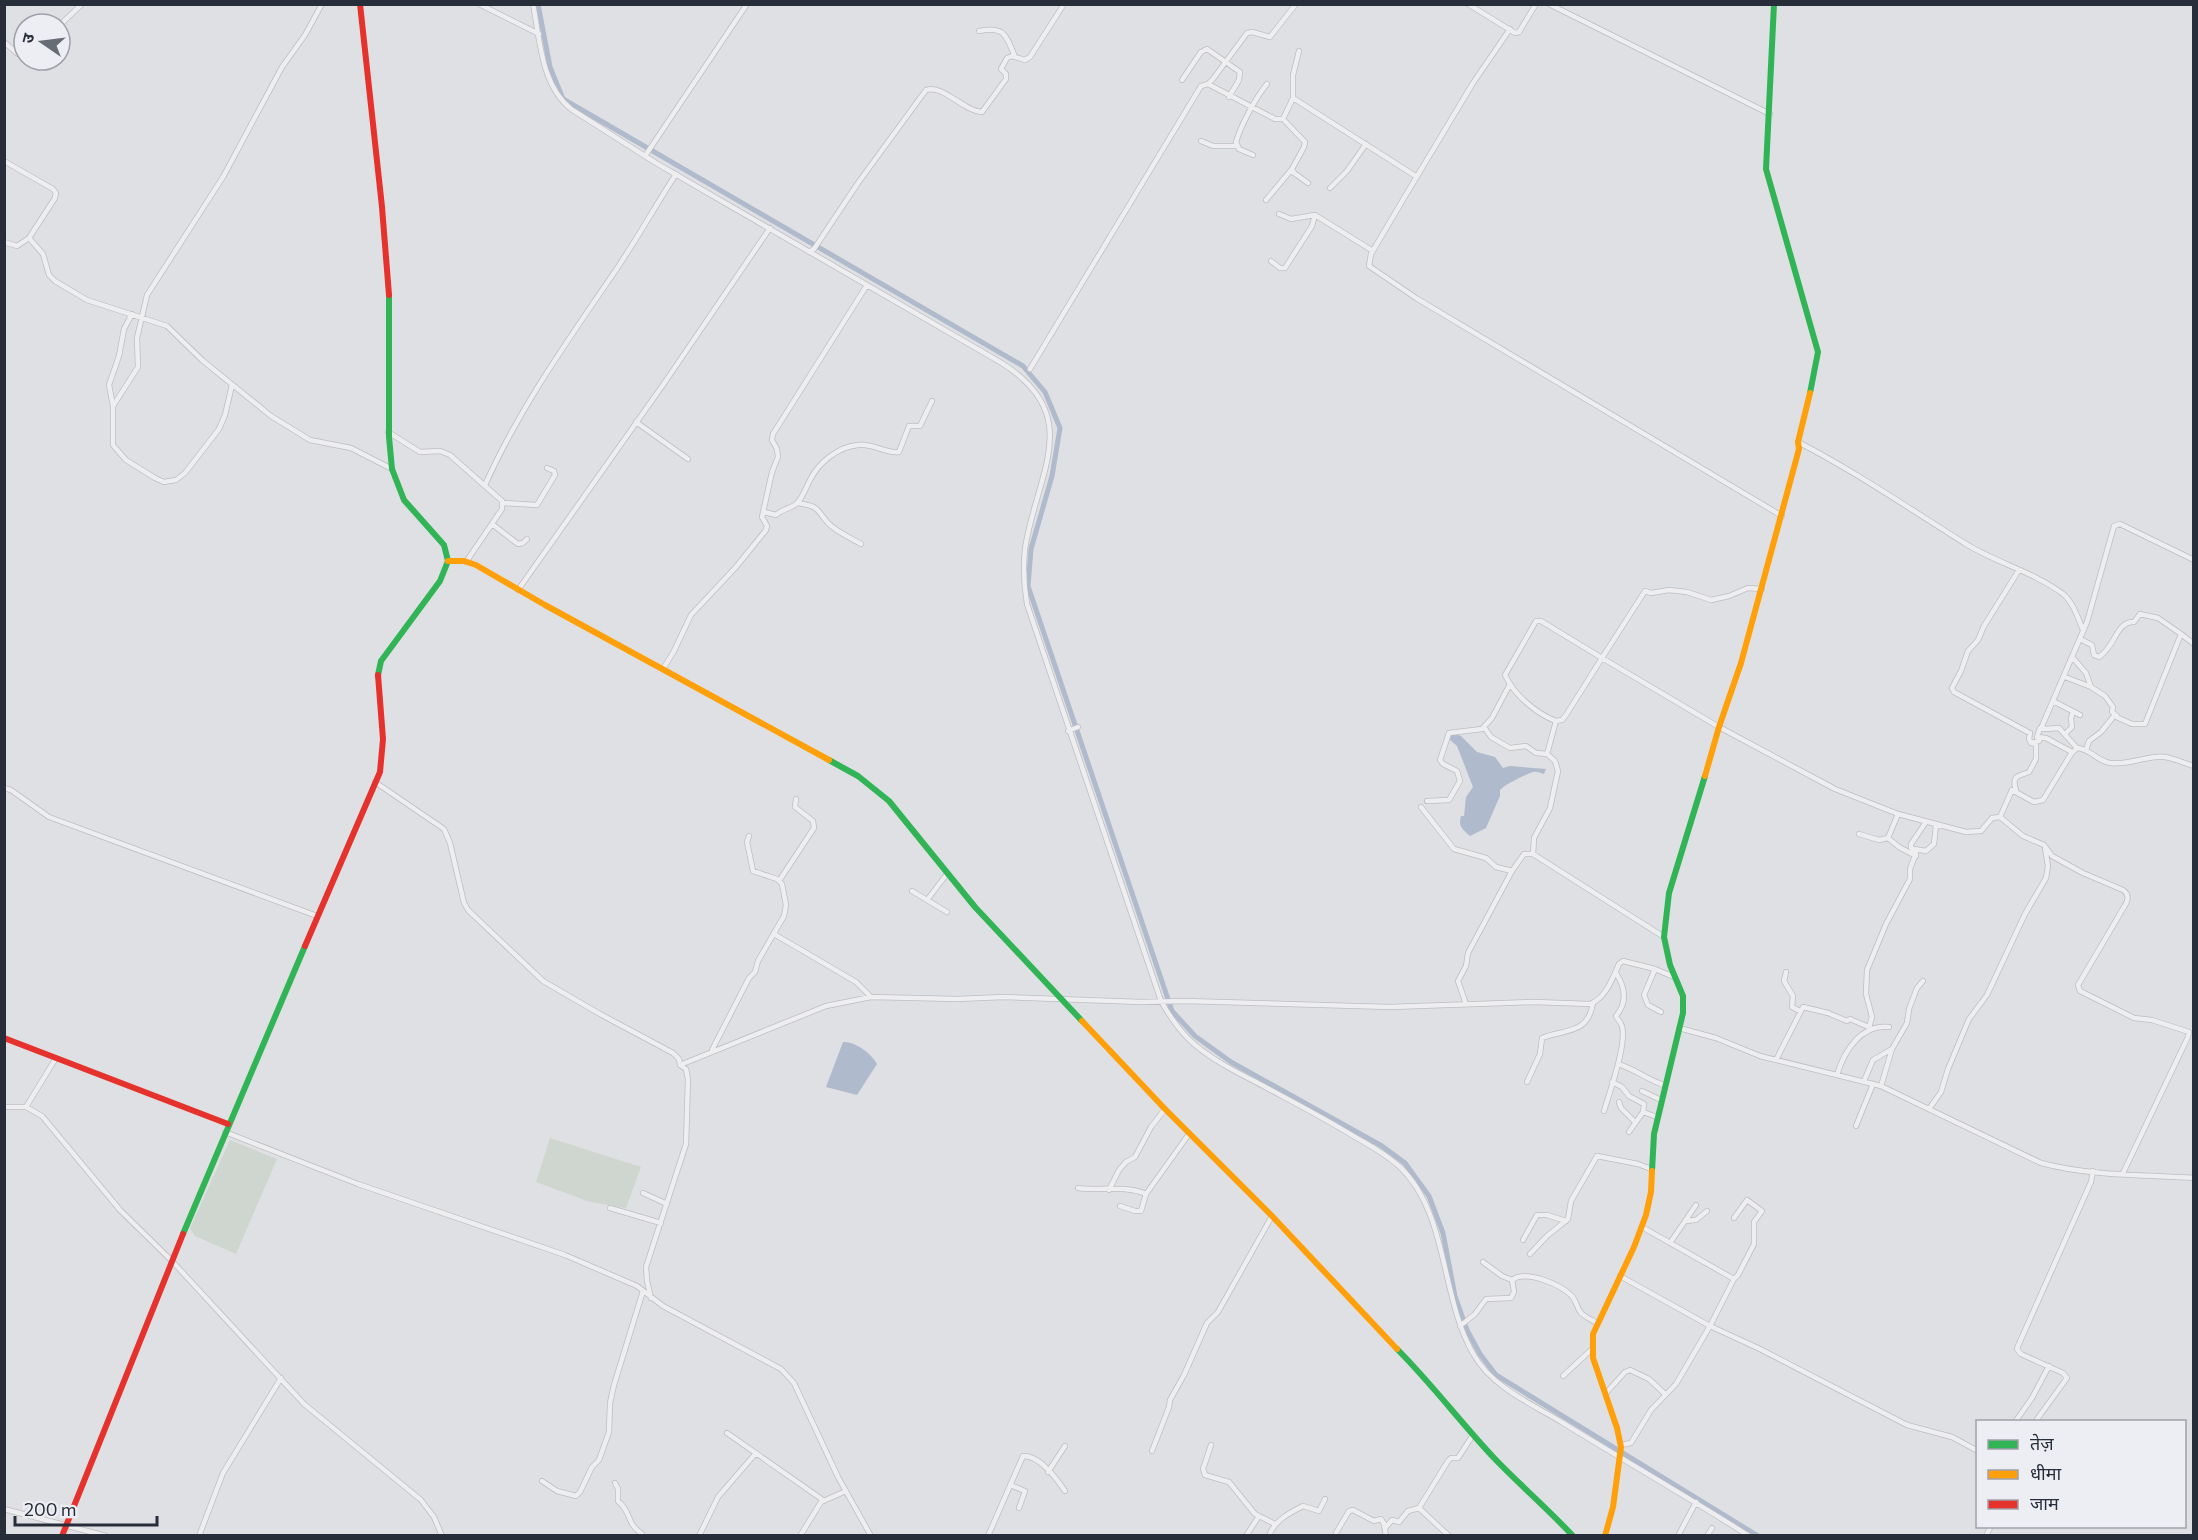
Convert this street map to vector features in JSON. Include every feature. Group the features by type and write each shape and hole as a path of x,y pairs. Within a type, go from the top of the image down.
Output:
{"street":[{"path":"113,406 138,367 137,338 147,295 223,177 282,67 305,35 322,4"},
{"path":"62,1536 171,1260 316,916 380,772 383,739 378,679 381,661 441,580 448,561 444,545 404,500 392,469 388,432 389,300 382,207 360,4"},
{"path":"479,4 539,34"},
{"path":"533,4 545,69 559,99 582,118 770,228 812,250 867,285 1017,372 1036,391 1049,422 1051,442 1025,548 1024,587 1030,615 1073,729 1103,826 1163,1001 1173,1021 1190,1040 1228,1068 1341,1128 1384,1154 1404,1171 1419,1191 1431,1218 1461,1325 1484,1371 1749,1536"},
{"path":"647,154 747,4"},
{"path":"812,250 926,90 937,89 970,109 982,112 1006,80 1006,74 1001,69 1005,61 1010,56 1025,60 1030,57 1064,4"},
{"path":"1030,369 1201,86 1208,84 1248,33 1252,32 1265,37 1272,36 1296,4"},
{"path":"1468,4 1517,33 1536,4"},
{"path":"1549,4 1770,114"},
{"path":"1605,1536 1613,1508 1621,1446 1592,1349 1593,1334 1642,1227 1650,1202 1652,1144 1684,1001 1674,977 1664,937 1669,893 1762,589 1799,449 1798,442 1817,365 1818,346 1766,169 1774,4"},
{"path":"979,31 991,29 1001,31 1007,38 1015,57"},
{"path":"1510,29 1473,83 1373,251 1368,264 1371,269 1782,516"},
{"path":"1182,80 1204,49 1212,51 1240,72 1239,80 1229,97"},
{"path":"1283,119 1293,98 1293,75 1299,51"},
{"path":"1208,84 1275,119 1283,119 1303,138 1305,144 1292,169 1266,200"},
{"path":"1237,146 1237,139 1256,96 1267,84"},
{"path":"1293,98 1417,177"},
{"path":"1201,141 1210,145 1237,146 1253,155"},
{"path":"1330,188 1347,171 1366,144"},
{"path":"4,161 53,189 56,193 29,238 17,246 4,242"},
{"path":"1292,169 1308,183"},
{"path":"485,485 517,421 676,174"},
{"path":"1279,214 1291,219 1315,215 1373,251"},
{"path":"1271,261 1280,268 1285,267 1312,226 1315,215"},
{"path":"518,590 743,270 770,228"},
{"path":"29,238 43,254 47,270 55,280 87,300 160,323 172,330 202,360 271,416 310,440 342,445 392,469"},
{"path":"663,669 691,615 736,567 765,530 767,526 762,517 771,476 778,457 772,440 773,434 867,285"},
{"path":"132,314 124,329 119,356 108,385 113,406 112,437 118,452 155,478 170,482 184,472 214,436 224,421 232,384"},
{"path":"798,503 811,478 827,458 861,444 895,453 900,452 909,426 920,426 932,401"},
{"path":"636,422 688,459"},
{"path":"388,432 420,452 440,451 450,455 504,503 537,505 555,475 554,471 547,468"},
{"path":"1798,442 1824,455 1968,545 2040,580 2065,595 2086,626"},
{"path":"466,562 504,503"},
{"path":"764,512 776,515 798,503 815,507 826,517 828,523 861,544"},
{"path":"492,524 518,544 527,539"},
{"path":"2044,729 2042,726 2050,713 2053,701 2086,626 2111,533 2116,524 2193,560"},
{"path":"448,561 466,562 487,571 858,776 889,801 947,874 1061,999 1165,1110 1272,1216 1421,1373 1495,1459 1573,1536"},
{"path":"2019,570 1984,626 1978,640 1968,651 1952,688 1954,692 2030,733 2031,743"},
{"path":"1762,589 1748,588 1711,600 1687,592 1669,590 1651,593 1645,591 1602,658 1566,715 1562,720 1556,721 1536,712 1506,678 1506,674 1536,621 1541,621 1602,658 1719,727 1827,785 1898,814 1973,833 1984,830 1992,818 2000,817 2023,836 2031,837 2044,845 2052,856 2083,873 2123,890 2128,895 2124,908 2081,980 2080,991 2139,1019 2186,1030 2190,1034 2123,1173"},
{"path":"2080,639 2091,645 2094,655 2099,657 2112,644 2121,625 2125,622 2134,622 2140,614 2158,618 2193,644"},
{"path":"2065,677 2091,687 2105,696 2113,707 2112,712 2121,721 2132,724 2147,723 2181,634"},
{"path":"2073,658 2086,673 2091,687"},
{"path":"1427,801 1449,800 1460,781 1457,771 1440,760 1449,733 1482,729 1492,718 1510,684"},
{"path":"2053,701 2080,715"},
{"path":"2066,733 2072,727 2073,712"},
{"path":"2086,750 2089,741 2101,732 2112,717 2117,716"},
{"path":"1547,754 1556,721"},
{"path":"1484,727 1491,737 1510,748 1526,746 1536,753 1547,754 1555,761 1558,771 1551,808 1534,838 1533,854"},
{"path":"2031,743 2039,741 2040,738 2037,737 2040,728 2056,727 2066,733 2077,747 2110,763 2157,757 2193,766"},
{"path":"2037,737 2046,738 2072,752"},
{"path":"2031,743 2036,744 2036,759 2029,772 2017,776 2014,785 2016,790 2034,802 2043,800 2077,747"},
{"path":"375,782 444,829 450,843 464,903 482,924 532,972 559,992 673,1053 680,1059 680,1065"},
{"path":"4,788 11,790 49,817 316,916"},
{"path":"2000,817 2007,798 2012,790 2016,790"},
{"path":"779,881 814,828 813,821 795,807 796,799"},
{"path":"1421,807 1454,849 1486,858 1496,867 1512,871"},
{"path":"1888,838 1898,814"},
{"path":"1911,848 1911,844 1926,822"},
{"path":"1911,848 1926,851 1934,844 1936,825"},
{"path":"1859,834 1879,840 1888,838"},
{"path":"710,1052 749,978 755,972 786,908 783,886 779,881 753,871 747,842 749,836"},
{"path":"1888,838 1916,856"},
{"path":"1929,1110 1941,1092 1969,1019 1987,995 2025,914 2046,878 2048,866 2044,845"},
{"path":"1870,1028 1872,1017 1866,994 1867,970 1886,924 1910,879 1910,868 1916,856 1911,848"},
{"path":"1466,1004 1458,978 1466,966 1468,953 1522,855 1533,854 1664,937"},
{"path":"927,900 947,874"},
{"path":"912,891 947,912"},
{"path":"774,934 856,982 871,997"},
{"path":"680,1065 826,1006 871,997 930,999 1004,997 1080,1001 1174,1001 1390,1007 1593,1002 1604,994 1621,962 1626,961 1655,969 1674,977"},
{"path":"1655,969 1644,994 1648,1005 1661,1012"},
{"path":"1786,972 1784,981 1793,996 1792,1007 1800,1011"},
{"path":"1604,1111 1618,1064 1623,1033 1622,1024 1616,1016 1620,1012 1624,992 1623,985 1615,973"},
{"path":"1881,1086 1892,1049 1907,1023 1909,1009 1917,988 1923,981"},
{"path":"1527,1082 1540,1054 1542,1038 1568,1032 1581,1025 1591,1014 1593,1002"},
{"path":"1776,1060 1800,1011 1806,1006 1870,1028"},
{"path":"1837,1075 1841,1062 1854,1040 1870,1028 1889,1027"},
{"path":"1679,1028 1716,1038 1776,1060 1881,1086 2041,1163 2096,1171 2193,1178"},
{"path":"4,1038 228,1124"},
{"path":"1863,1081 1872,1060 1892,1049"},
{"path":"26,1107 56,1058"},
{"path":"1618,1064 1665,1085"},
{"path":"651,1298 646,1267 687,1138 688,1079 686,1069 680,1065"},
{"path":"1612,1082 1622,1087 1629,1096 1643,1103 1642,1112 1629,1132"},
{"path":"1856,1126 1873,1084"},
{"path":"1642,1091 1661,1100"},
{"path":"1618,1102 1635,1122"},
{"path":"4,1107 26,1107 42,1116 120,1210 171,1260 304,1404 415,1494 434,1517 442,1536"},
{"path":"1109,1190 1119,1170 1135,1157 1151,1127 1165,1110"},
{"path":"1642,1112 1657,1117"},
{"path":"225,1132 358,1184 565,1255 637,1286 651,1298 786,1373 794,1383 846,1491 871,1536"},
{"path":"1120,1206 1141,1211 1146,1194 1192,1136"},
{"path":"1530,1254 1566,1221 1571,1201 1597,1156 1638,1164 1651,1169"},
{"path":"2036,1420 2067,1378 2063,1373 2021,1354 2018,1346 2096,1171"},
{"path":"1078,1188 1133,1189 1146,1194"},
{"path":"643,1192 667,1204"},
{"path":"1621,1446 1631,1443 1651,1410 1676,1384 1754,1244 1754,1222 1762,1210 1747,1200 1734,1218"},
{"path":"1670,1243 1696,1205"},
{"path":"610,1208 661,1222"},
{"path":"1685,1221 1696,1220 1707,1211"},
{"path":"1523,1240 1538,1215 1547,1215 1566,1221"},
{"path":"1152,1451 1170,1400 1208,1323 1218,1312 1272,1216"},
{"path":"1642,1227 1734,1279"},
{"path":"1483,1262 1502,1276 1512,1280"},
{"path":"1512,1280 1517,1276 1532,1276 1548,1283 1572,1296 1582,1313 1597,1323"},
{"path":"1620,1276 1710,1326 1908,1425 1952,1437 1976,1450"},
{"path":"1461,1325 1486,1299 1511,1298 1514,1292 1512,1280"},
{"path":"543,1481 553,1489 572,1496 578,1495 592,1467 599,1460 609,1432 611,1398 644,1291"},
{"path":"1563,1376 1592,1349"},
{"path":"2016,1420 2032,1398 2049,1366"},
{"path":"1606,1393 1625,1372 1630,1370 1649,1379 1665,1394"},
{"path":"199,1536 223,1473 280,1378"},
{"path":"727,1433 823,1500"},
{"path":"1384,1528 1392,1520 1399,1522 1408,1511 1419,1508 1448,1461 1451,1458 1458,1458 1473,1435"},
{"path":"1211,1445 1203,1469 1205,1475 1229,1482 1251,1511 1275,1524"},
{"path":"1048,1472 1065,1446"},
{"path":"699,1536 718,1497 756,1453"},
{"path":"988,1536 1020,1461 1026,1455 1043,1464 1065,1491"},
{"path":"615,1483 618,1489 618,1501 628,1511 631,1526 642,1534"},
{"path":"1010,1485 1025,1491 1018,1508"},
{"path":"800,1536 818,1504 846,1491"},
{"path":"1269,1536 1275,1524 1303,1506 1319,1511 1325,1499"},
{"path":"1678,1536 1696,1502"},
{"path":"1419,1508 1449,1536"},
{"path":"4,1509 106,1536"},
{"path":"1336,1533 1349,1511 1353,1510 1374,1521 1381,1520 1386,1536"},
{"path":"1246,1536 1259,1516"},
{"path":"1707,1536 1712,1528"}],"shaded area":[{"path":"550,1138 641,1167 626,1208 590,1202 536,1182"},
{"path":"230,1140 277,1159 236,1254 195,1236 190,1228"}],"water":[{"path":"1451,733 1461,736 1477,752 1495,757 1503,768 1510,766 1546,769 1544,774 1533,772 1502,788 1486,828 1470,836 1460,822 1461,816 1464,816 1466,797 1473,787 1457,746 1448,738"},
{"path":"843,1042 863,1049 877,1064 857,1095 826,1087"}],"waterway":[{"path":"538,4 550,67 563,99 1023,366 1045,392 1060,428 1052,476 1031,549 1028,586 1172,1011 1195,1036 1231,1062 1382,1146 1405,1163 1429,1196 1443,1233 1455,1296 1467,1330 1480,1354 1496,1375 1758,1536"}],"traffic: fast":[{"path":"1774,4 1766,169 1818,352 1810,393"},
{"path":"378,675 381,661 440,581 448,561 444,545 404,500 392,469 389,437 389,295"},
{"path":"829,760 858,776 889,801 975,907 1082,1021"},
{"path":"1652,1171 1654,1134 1683,1013 1683,996 1670,965 1664,937 1669,893 1705,776"},
{"path":"183,1234 305,946"},
{"path":"1397,1349 1495,1459 1573,1536"}],"traffic: slow":[{"path":"1705,776 1741,663 1799,449 1798,442 1810,393"},
{"path":"448,561 464,561 476,565 829,760"},
{"path":"1082,1021 1165,1109 1272,1216 1397,1349"},
{"path":"1605,1536 1613,1507 1621,1447 1617,1428 1593,1358 1593,1334 1634,1247 1646,1215 1651,1192 1652,1171"}],"traffic: jam":[{"path":"360,4 389,295"},
{"path":"305,946 380,772 383,739 378,675"},
{"path":"4,1038 228,1124"},
{"path":"62,1536 183,1234"}]}
